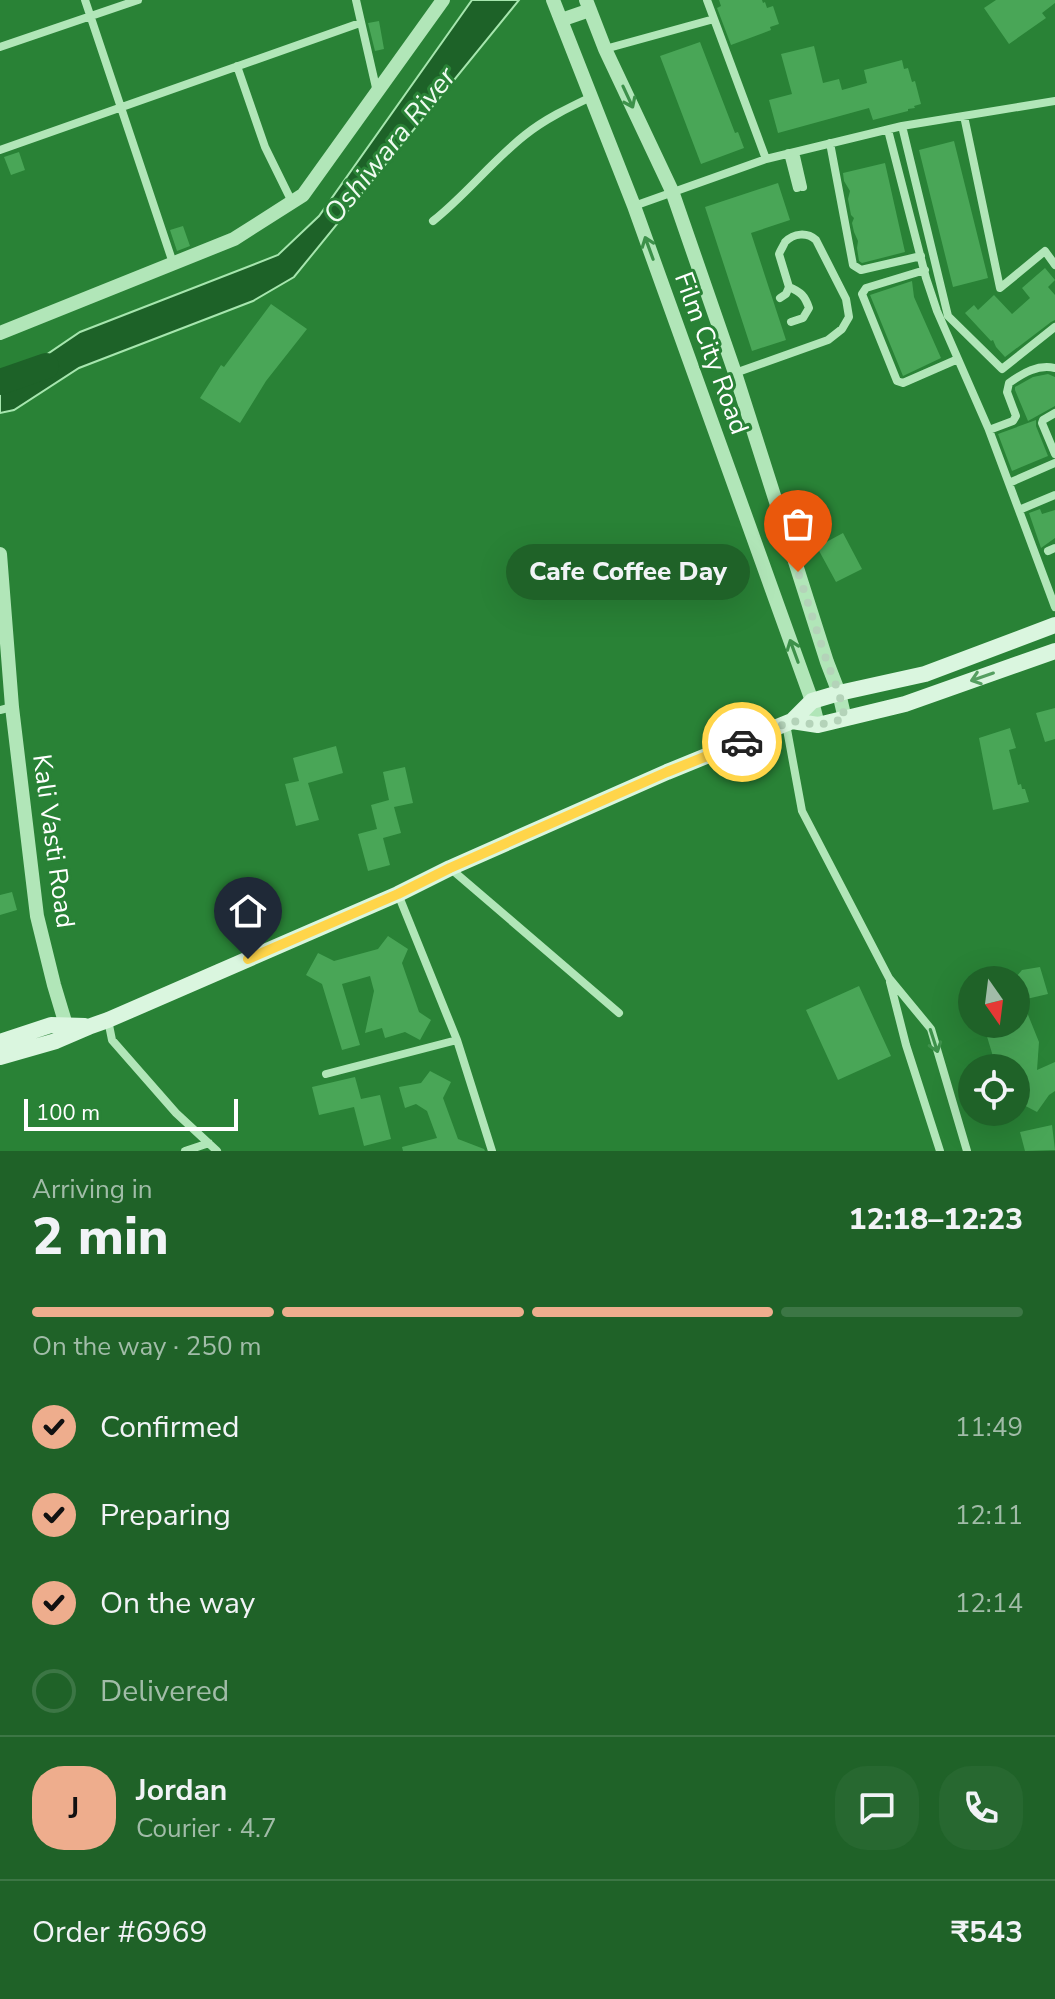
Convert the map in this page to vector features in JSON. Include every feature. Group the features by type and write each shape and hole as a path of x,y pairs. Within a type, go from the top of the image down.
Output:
{"main road":[{"path":"0,1042 51,1025 68,1030 108,1020 398,894 667,772 789,722 812,701 925,674 1055,625"},
{"path":"789,722 818,725 905,704 1055,651"},
{"path":"0,1057 56,1041 68,1030"}],"street":[{"path":"85,0 173,263"},
{"path":"0,47 138,0"},
{"path":"356,0 377,93"},
{"path":"0,333 234,239 303,195 443,0"},
{"name":"Film City Road","path":"553,0 634,206 818,725"},
{"path":"707,0 766,159"},
{"path":"561,20 588,5"},
{"name":"Film City Road","path":"588,5 605,49 672,191 735,373 845,719"},
{"path":"605,49 714,19"},
{"path":"0,150 360,23"},
{"path":"237,66 265,147 292,202"},
{"path":"433,221 526,133 591,97"},
{"path":"634,206 792,152 902,126 1055,101"},
{"path":"964,116 1000,288 1045,251 1055,265"},
{"path":"902,126 948,316 1002,369 1055,327"},
{"path":"888,130 937,311 989,430 1052,591 1055,607"},
{"path":"830,143 853,265 861,270 921,256"},
{"path":"792,152 800,188"},
{"path":"735,373 828,340 842,329 849,317 846,299 811,235 801,234 785,242 779,254 789,287 780,298"},
{"path":"925,270 866,288 862,294 897,381 903,383 958,359"},
{"path":"789,287 806,298 809,308 803,318 791,322"},
{"path":"989,430 1013,421 1016,416 1007,392 1009,383 1043,366 1055,368"},
{"path":"1055,413 1042,423 1055,454"},
{"path":"1009,483 1055,463"},
{"path":"1019,510 1055,495"},
{"name":"Kali Vasti Road","path":"0,554 6,708 37,916 68,1030"},
{"path":"789,722 802,811 889,978 931,1029 967,1151"},
{"path":"450,868 619,1013"},
{"path":"398,894 457,1040 492,1151"},
{"path":"889,978 906,1045 940,1151"},
{"path":"108,1020 112,1040 176,1113 217,1151"},
{"path":"326,1074 457,1040"},
{"path":"185,1151 209,1143"}],"water":[{"path":"472,0 519,0 294,277 253,301 79,368 14,410 0,413 0,382 9,380 80,332 278,255 319,216"}],"building":[{"path":"719,0 762,0 767,8 773,6 779,24 731,45 717,8 721,6"},
{"path":"996,0 1055,0 1055,3 1042,13 1046,18 1009,44 984,8"},
{"path":"379,21 384,49 375,51 368,23"},
{"path":"700,42 735,133 738,132 744,148 701,164 660,56"},
{"path":"814,46 823,83 839,79 842,90 867,83 864,70 902,60 912,82 915,81 921,104 908,111 873,120 869,108 778,133 769,100 792,94 781,54"},
{"path":"954,141 988,278 953,287 919,150"},
{"path":"19,152 25,170 11,175 4,157"},
{"path":"885,163 905,252 862,263 859,261 858,241 852,223 854,218 848,199 850,191 843,173"},
{"path":"778,183 790,220 751,233 786,340 752,351 705,207"},
{"path":"183,226 190,246 177,251 170,230"},
{"path":"1045,268 1055,280 1048,287 1055,295 1055,320 1005,357 993,340 965,313 974,305 978,310 994,295 1012,314 1030,298 1022,288"},
{"path":"912,281 914,297 941,358 903,376 870,295"},
{"path":"271,304 307,329 266,381 240,423 200,398 221,365 224,367"},
{"path":"1048,374 1055,377 1055,406 1028,421 1015,387 1033,377"},
{"path":"1036,420 1048,456 1012,471 998,434"},
{"path":"1040,509 1042,514 1055,510 1055,538 1041,548 1029,513"},
{"path":"843,533 862,569 836,582 817,547"},
{"path":"1055,708 1055,739 1045,742 1036,713"},
{"path":"1010,728 1016,748 1009,750 1018,785 1025,789 1029,802 993,810 979,738"},
{"path":"336,746 343,773 308,783 319,820 296,826 285,784 299,781 293,758"},
{"path":"405,767 413,803 394,807 401,833 383,838 390,865 368,871 358,834 377,829 371,805 389,800 383,772"},
{"path":"12,892 17,910 0,915 0,895"},
{"path":"388,936 408,949 402,963 419,1012 431,1020 420,1040 405,1032 385,1038 382,1028 365,1033 374,991 370,976 342,984 360,1045 342,1050 322,984 306,975 318,953 334,961 378,949"},
{"path":"1040,967 1048,994 1030,998 1030,969"},
{"path":"859,986 891,1056 838,1080 806,1010"},
{"path":"1030,1020 1039,1042 1037,1070 1055,1062 1055,1091 1037,1112 1030,1108 1030,1054 992,1054 987,1038 1030,1038"},
{"path":"430,1071 451,1082 443,1098 458,1139 485,1151 403,1151 402,1147 437,1138 427,1111 416,1104 405,1108 399,1087 421,1083"},
{"path":"355,1077 361,1099 380,1095 391,1139 364,1146 354,1107 319,1115 312,1087"},
{"path":"1052,1125 1055,1150 1025,1151 1020,1132"}],"waterway":[{"name":"Oshiwara River","path":"0,382 46,366"}],"way so far":[{"path":"742,742 792,721 818,725 845,719 798,572"}],"place":[{"name":"Cafe Coffee Day","path":"798,572"}],"route":[{"path":"248,959 667,772 742,742"}]}
